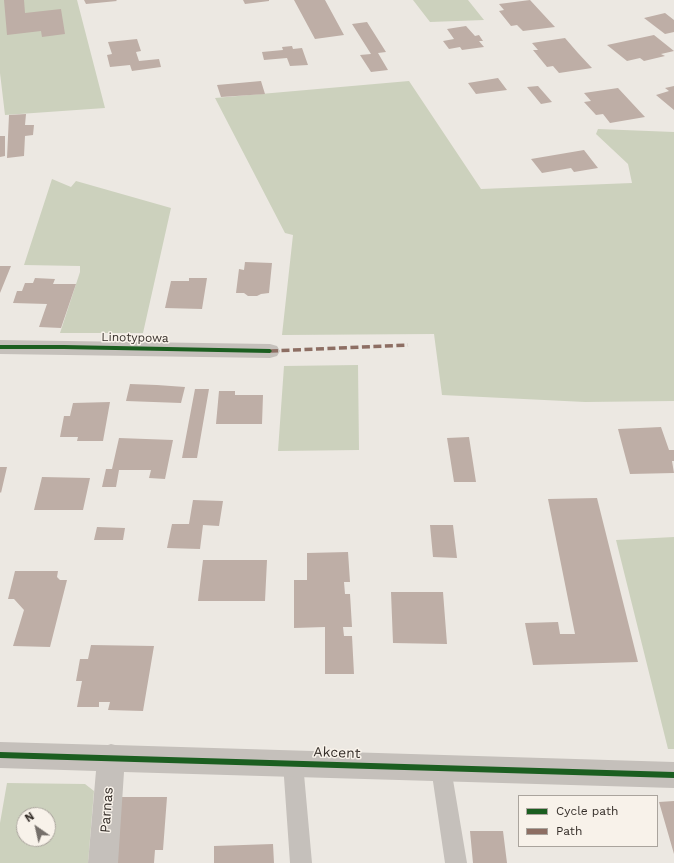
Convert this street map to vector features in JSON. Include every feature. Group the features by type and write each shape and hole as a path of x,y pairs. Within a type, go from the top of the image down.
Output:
{"street":[{"name":"Linotypowa","path":"0,347 270,351"},
{"name":"Akcent","path":"0,755 674,775"},
{"name":"Parnas","path":"103,863 112,758"}],"lane":[{"path":"293,763 301,863"},
{"path":"441,768 456,863"}],"green space":[{"path":"0,0 77,0 105,108 5,115 0,73"},
{"path":"413,0 468,0 484,20 430,22"},
{"path":"409,81 481,189 632,183 628,164 596,134 598,129 674,132 674,401 585,402 442,395 434,334 282,335 293,235 285,233 215,98"},
{"path":"52,179 71,187 76,181 171,208 143,333 60,333 80,272 80,266 24,265"},
{"path":"358,365 359,450 278,451 284,366"},
{"path":"674,537 674,749 668,749 616,540"},
{"path":"7,783 85,784 94,791 88,863 0,863 0,823"}],"building":[{"path":"4,0 24,0 25,13 61,9 65,34 42,37 41,31 7,35"},
{"path":"84,0 116,0 117,1 86,4"},
{"path":"243,0 269,0 269,1 245,4"},
{"path":"294,0 325,0 344,35 315,39"},
{"path":"530,0 555,27 523,31 517,25 511,26 499,11 504,10 499,4"},
{"path":"665,13 674,20 674,32 665,34 644,18"},
{"path":"367,22 386,52 378,53 388,70 371,72 360,55 371,54 352,24"},
{"path":"466,26 475,36 479,35 483,41 479,41 484,47 462,50 460,47 449,49 443,41 454,39 447,29"},
{"path":"654,35 674,51 661,54 665,56 644,61 640,58 627,61 607,45"},
{"path":"565,38 592,68 559,73 553,66 547,67 533,50 538,50 532,43"},
{"path":"137,39 141,51 136,52 139,61 159,59 161,67 132,71 130,65 110,67 107,55 112,54 108,42"},
{"path":"292,46 293,49 302,48 308,65 290,66 287,58 264,60 262,52 283,50 282,47"},
{"path":"498,78 507,90 476,94 468,83"},
{"path":"261,81 265,94 221,97 217,85"},
{"path":"538,86 552,102 541,104 527,87"},
{"path":"674,86 674,110 656,95 669,91 665,88"},
{"path":"618,88 645,117 610,123 603,114 596,115 584,102 591,101 584,93"},
{"path":"26,114 25,125 34,125 33,135 25,136 24,156 7,158 9,115"},
{"path":"0,136 5,136 5,156 0,157"},
{"path":"584,150 598,168 574,172 571,168 542,173 531,159"},
{"path":"245,262 272,263 269,293 257,296 248,296 244,293 236,293 239,269 244,270"},
{"path":"0,266 11,266 0,293"},
{"path":"35,278 55,279 53,284 76,284 61,328 39,327 47,304 13,303 17,291 22,291 25,283 33,283"},
{"path":"189,278 207,278 202,309 165,308 171,281 189,281"},
{"path":"130,384 185,387 181,403 126,401"},
{"path":"195,389 209,389 197,458 182,458"},
{"path":"219,391 235,391 235,395 263,395 262,424 216,424"},
{"path":"110,402 103,441 77,441 78,437 60,437 64,416 70,416 73,403"},
{"path":"661,427 669,450 674,450 674,461 672,461 674,473 630,474 618,429"},
{"path":"469,437 476,482 454,482 447,438"},
{"path":"119,438 173,440 165,479 149,478 151,470 119,470 116,487 102,487 106,469 112,469"},
{"path":"0,467 7,467 1,493 0,492"},
{"path":"42,477 90,478 83,510 34,510"},
{"path":"597,498 638,662 533,665 525,623 558,622 560,634 575,634 548,499"},
{"path":"193,500 223,501 219,526 203,525 200,549 167,548 172,524 189,524"},
{"path":"430,525 453,525 457,558 433,557"},
{"path":"97,527 125,528 123,540 94,540"},
{"path":"348,552 350,582 344,582 345,594 350,594 352,627 343,627 344,636 352,636 354,674 325,674 325,627 294,628 294,580 307,580 307,553"},
{"path":"203,560 267,560 265,601 198,601"},
{"path":"15,571 58,571 57,577 60,580 67,580 50,647 13,646 24,610 14,599 8,599"},
{"path":"391,592 443,592 447,644 393,643"},
{"path":"91,645 154,646 143,711 108,710 110,702 99,702 99,707 77,707 82,681 76,681 80,659 88,659"},
{"path":"121,797 167,797 163,850 155,850 154,863 114,863"},
{"path":"674,801 674,854 659,802"},
{"path":"470,831 503,831 507,863 473,863"},
{"path":"273,844 274,863 214,863 214,846"}],"marked path":[{"path":"270,351 408,345"}],"cycle path":[{"path":"0,347 270,351"},
{"path":"0,755 674,775"}]}
